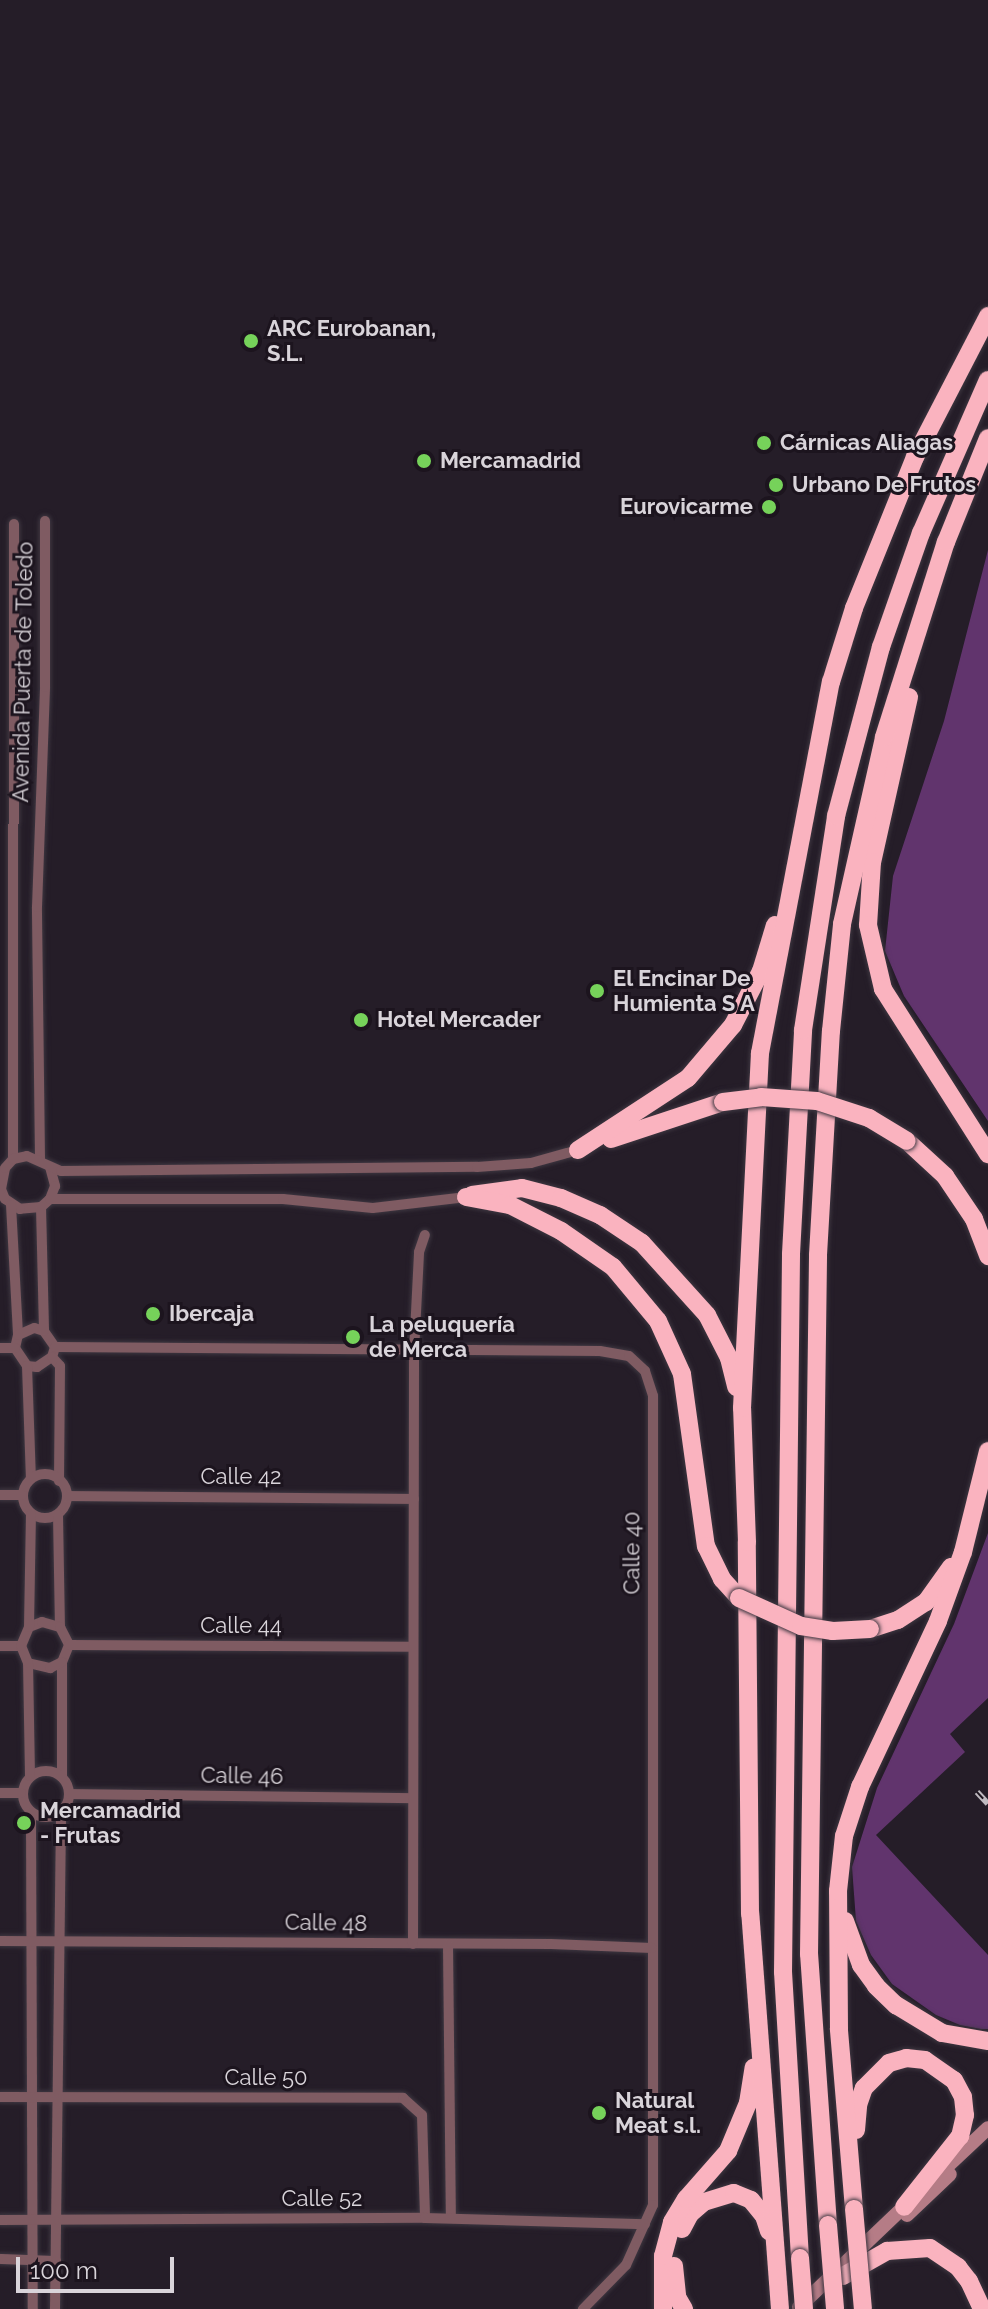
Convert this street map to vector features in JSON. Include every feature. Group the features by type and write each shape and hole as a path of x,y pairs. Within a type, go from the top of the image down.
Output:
{"highway":[{"path":"780,2309 750,1914 747,1542 742,1408 760,1053 831,682 854,608 915,457 988,316"},
{"path":"806,2309 800,2258 783,1972 791,1254 803,1030 836,816 877,661 921,533 988,380"},
{"path":"835,2309 809,1954 822,1147 842,924 862,820 884,737 946,542 988,438"},
{"path":"946,542 884,799 872,862 868,925 883,989 988,1154"},
{"path":"578,1150 688,1078 733,1025 761,971 806,823"},
{"path":"578,1150 723,1102 761,1097 817,1101 869,1118 907,1141 945,1176 974,1219 988,1256"},
{"path":"466,1197 522,1188 561,1198 600,1215 642,1243 707,1315 729,1358 742,1408"},
{"path":"466,1197 510,1205 561,1231 613,1267 658,1321 682,1374 706,1546 722,1579 739,1598 801,1626 833,1631 870,1629 898,1620 926,1602 963,1552"},
{"path":"863,2309 839,2029 838,1891 844,1836 860,1787 938,1621 963,1552 988,1451"},
{"path":"838,1891 848,1938 876,1986 921,2023 942,2033 988,2041"},
{"path":"663,2309 663,2256 672,2222 686,2199 728,2151 748,2103 759,2036"},
{"path":"852,2180 858,2105 864,2088 889,2063 906,2058 925,2060 940,2067 954,2080 963,2097 963,2126 950,2152 904,2207"},
{"path":"684,2309 677,2297 675,2255 690,2214 704,2202 734,2193 751,2200 764,2216 777,2256"},
{"path":"843,2276 887,2251 930,2248 958,2267 969,2281 982,2309"}],"main road":[{"path":"797,2309 988,2128"},
{"path":"806,2309 988,2138"}],"street":[{"name":"Avenida Puerta de Toledo","path":"40,1159 37,907 45,687 45,521"},
{"name":"Avenida Puerta de Toledo","path":"13,1159 14,524"},
{"path":"22,1495 31,1478 27,1366 15,1348 18,1335 16,1240 1,1176 2,1169 13,1159 40,1159 61,1171 477,1167 531,1163 578,1150"},
{"path":"50,1167 55,1186 46,1203 44,1331 60,1366 59,1481"},
{"path":"5,1201 20,1209 46,1203 283,1199 382,1208 466,1197"},
{"path":"413,1944 414,1352 419,1252 425,1235"},
{"path":"18,1335 34,1328 44,1331"},
{"path":"0,1348 15,1348"},
{"name":"Calle 40","path":"54,1352 600,1351 629,1356 645,1371 653,1396 653,2205 626,2265 583,2309"},
{"path":"27,1366 37,1367 54,1352"},
{"path":"31,1478 50,1475 59,1481 68,1496 58,1515 60,1627 69,1645 62,1662 62,1777 70,1794 68,1805 61,1812 41,1816 31,1813"},
{"path":"0,1495 22,1495"},
{"path":"21,1793 30,1776 28,1663 21,1646 29,1627 31,1514 22,1495"},
{"name":"Calle 42","path":"68,1496 414,1499"},
{"path":"31,1514 41,1518 58,1515"},
{"path":"29,1627 42,1622 60,1627"},
{"name":"Calle 44","path":"69,1645 413,1647"},
{"path":"0,1646 21,1646"},
{"path":"28,1663 50,1668 62,1662"},
{"path":"30,1776 51,1771 62,1777"},
{"path":"0,1793 21,1793"},
{"path":"21,1793 31,1813 33,2309"},
{"name":"Calle 46","path":"70,1794 413,1798"},
{"path":"55,2309 61,1812"},
{"name":"Calle 48","path":"0,1941 652,1948"},
{"path":"448,1944 451,2218"},
{"name":"Calle 50","path":"0,2097 403,2098 422,2115 425,2218"},
{"name":"Calle 52","path":"0,2220 451,2218 645,2224"},
{"path":"0,2259 56,2261"}],"shaded area":[{"path":"988,550 988,1121 904,996 885,951 893,876 944,721"},
{"path":"988,1533 988,1698 950,1734 965,1752 876,1835 988,1955 988,2029 981,2029 960,2025 936,2015 892,1984 871,1955 856,1921 852,1867 877,1788 954,1624"}],"railway":[{"path":"977,1792 988,1804"}],"place":[{"name":"ARC Eurobanan, S.L.","path":"251,341"},
{"name":"Cárnicas Aliagas","path":"764,443"},
{"name":"Mercamadrid","path":"424,461"},
{"name":"Urbano De Frutos","path":"776,485"},
{"name":"Eurovicarme","path":"769,507"},
{"name":"El Encinar De Humienta S A","path":"597,991"},
{"name":"Hotel Mercader","path":"361,1020"},
{"name":"Ibercaja","path":"153,1314"},
{"name":"La peluquería de Merca","path":"353,1337"},
{"name":"Mercamadrid - Frutas","path":"24,1823"},
{"name":"Natural Meat s.l.","path":"599,2113"}]}
